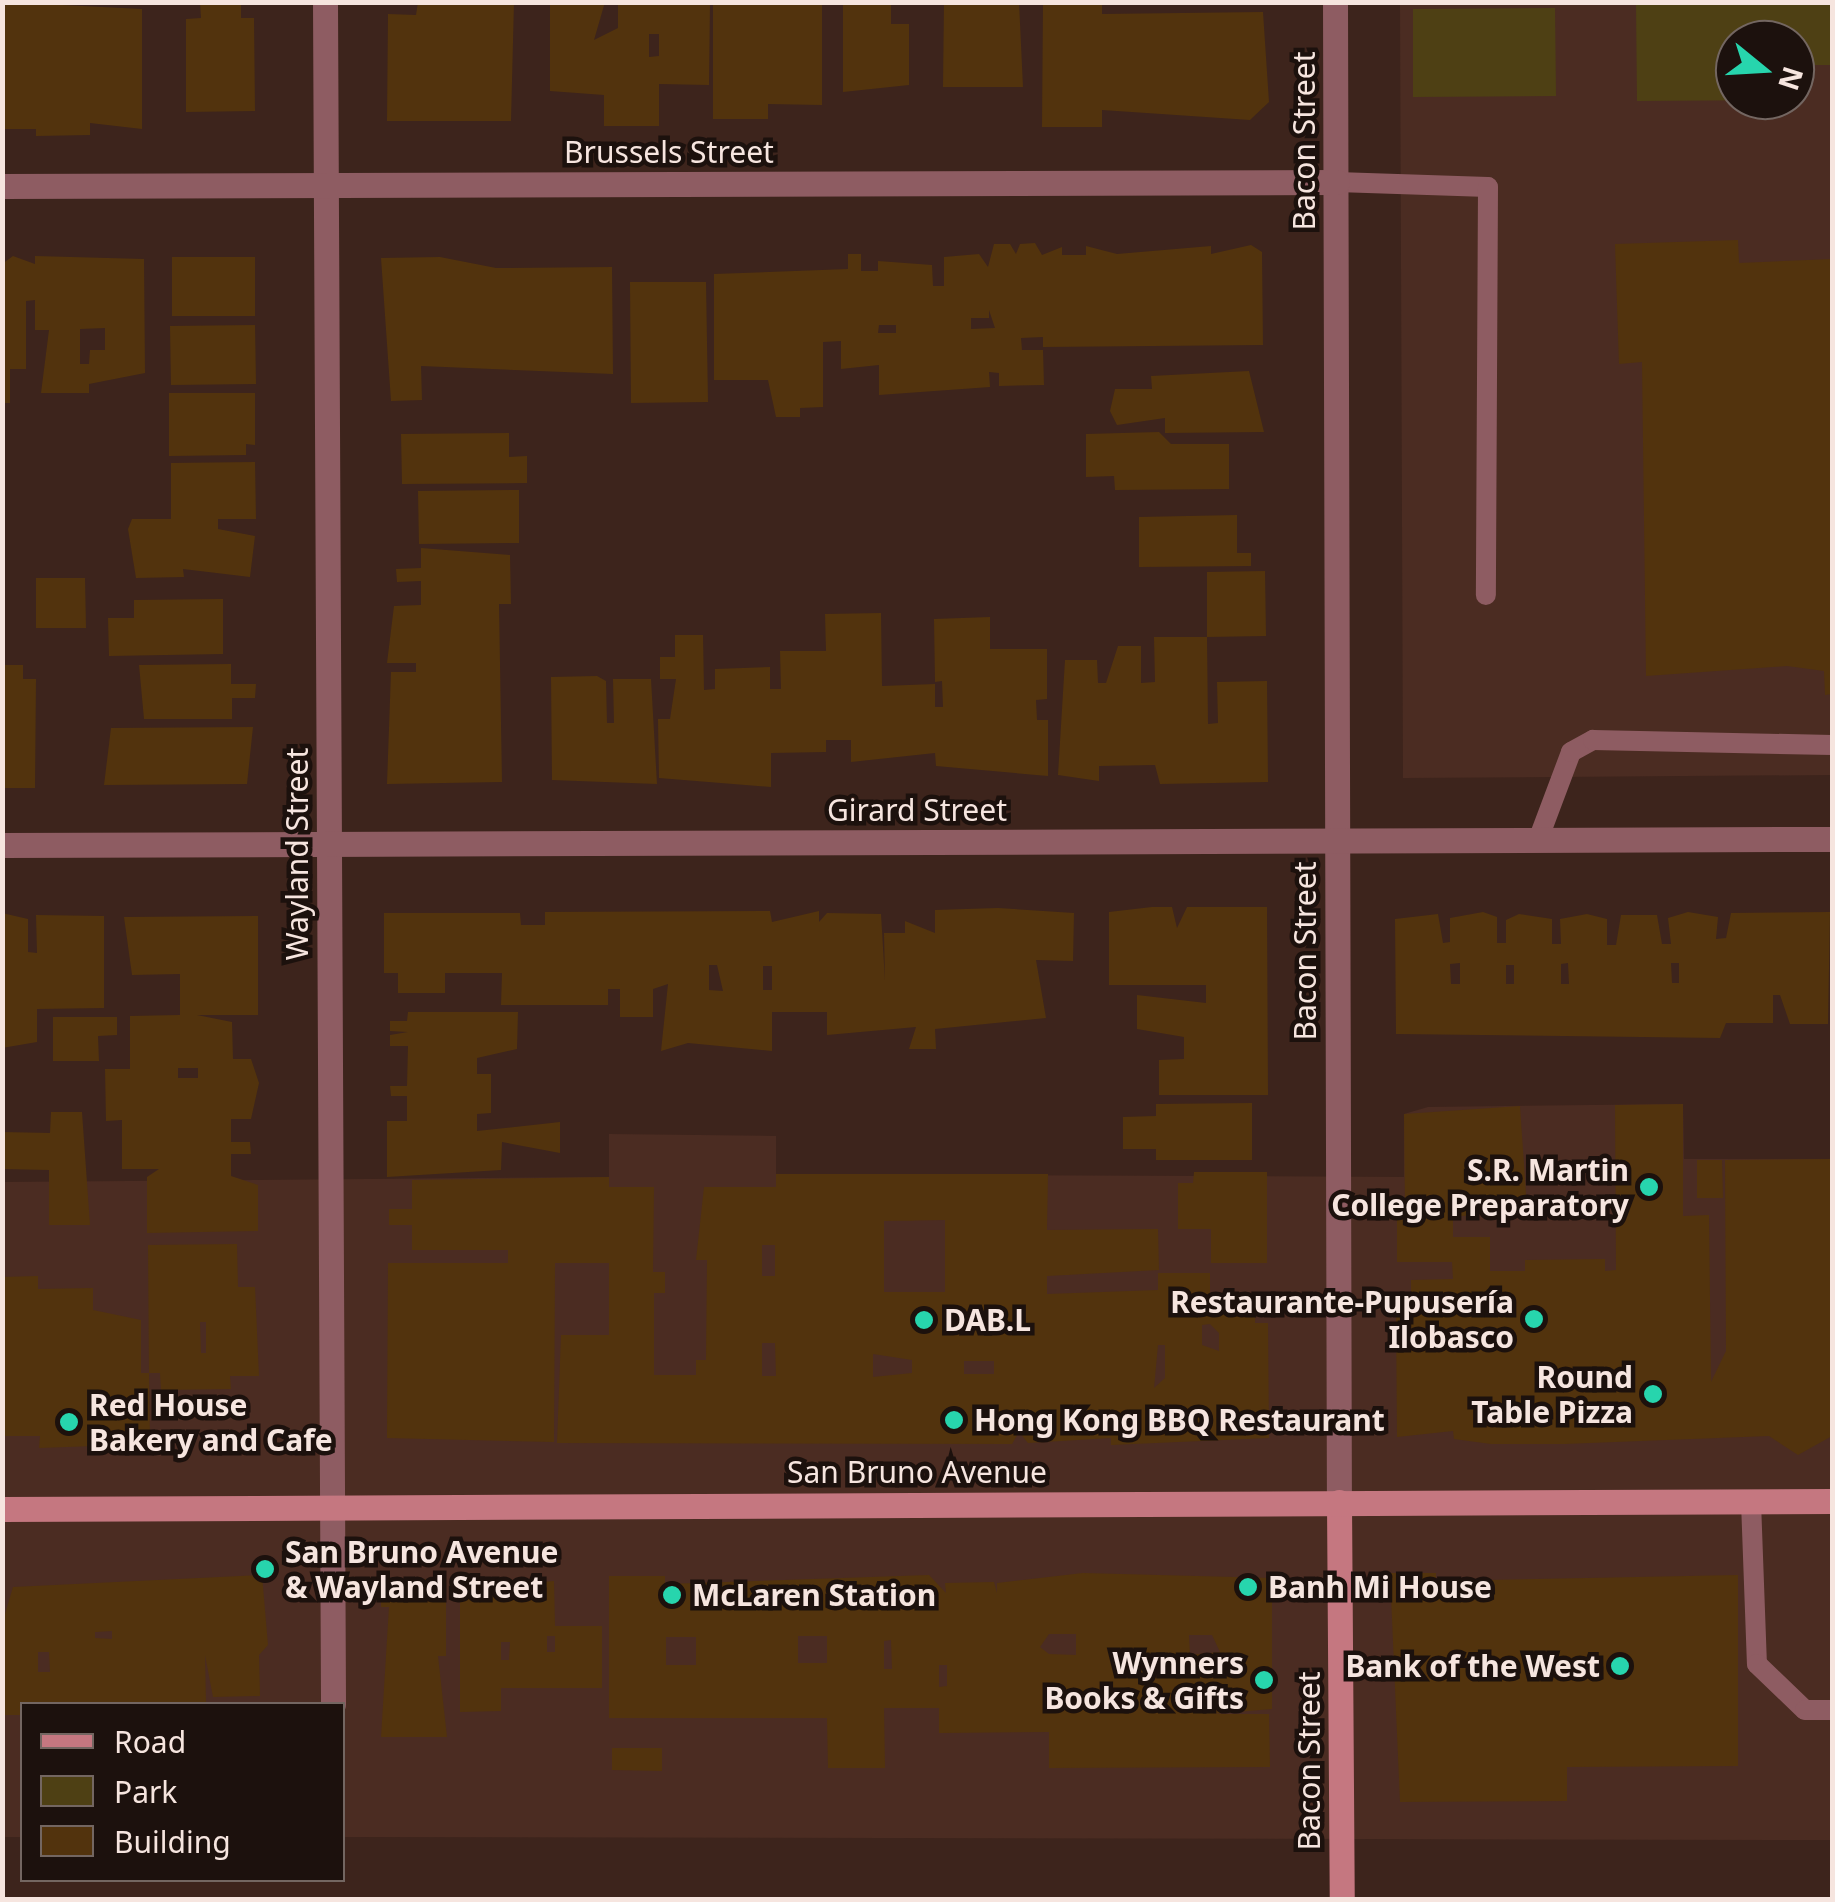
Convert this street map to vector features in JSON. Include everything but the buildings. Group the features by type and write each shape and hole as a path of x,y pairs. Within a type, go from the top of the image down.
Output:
{"main road":[{"name":"San Bruno Avenue","path":"2,1509 1832,1501"},
{"name":"Bacon Street","path":"1339,1502 1342,1900"}],"street":[{"name":"Wayland Street","path":"326,2 333,1702"},
{"name":"Bacon Street","path":"1336,2 1339,1502"},
{"name":"Brussels Street","path":"2,186 1336,182"},
{"name":"Girard Street","path":"2,846 1832,839"}],"lane":[{"path":"1336,182 1488,187 1486,594"},
{"path":"1538,840 1571,752 1593,740 1832,745"},
{"path":"1751,1502 1758,1664 1805,1710 1832,1710"}],"shaded area":[{"path":"1400,3 1832,3 1832,775 1403,778"},
{"path":"1683,1104 1684,1159 1832,1159 1832,1840 345,1837 345,1702 20,1702 20,1837 3,1837 2,1182 609,1177 609,1134 776,1136 776,1174 1404,1177 1404,1114 1428,1107"}],"green space":[{"path":"1636,3 1832,3 1832,65 1815,65 1815,20 1715,20 1715,100 1637,101"},
{"path":"1555,8 1556,96 1413,97 1413,9"}],"place":[{"name":"S.R. Martin College Preparatory","path":"1649,1187"},
{"name":"Restaurante-Pupusería Ilobasco","path":"1534,1319"},
{"name":"DAB.L","path":"924,1320"},
{"name":"Round Table Pizza","path":"1653,1394"},
{"name":"Hong Kong BBQ Restaurant","path":"954,1420"},
{"name":"Red House Bakery and Cafe","path":"69,1422"},
{"name":"San Bruno Avenue & Wayland Street","path":"265,1569"},
{"name":"Banh Mi House","path":"1248,1587"},
{"name":"McLaren Station","path":"672,1595"},
{"name":"Bank of the West","path":"1620,1666"},
{"name":"Wynners Books & Gifts","path":"1264,1680"}]}
